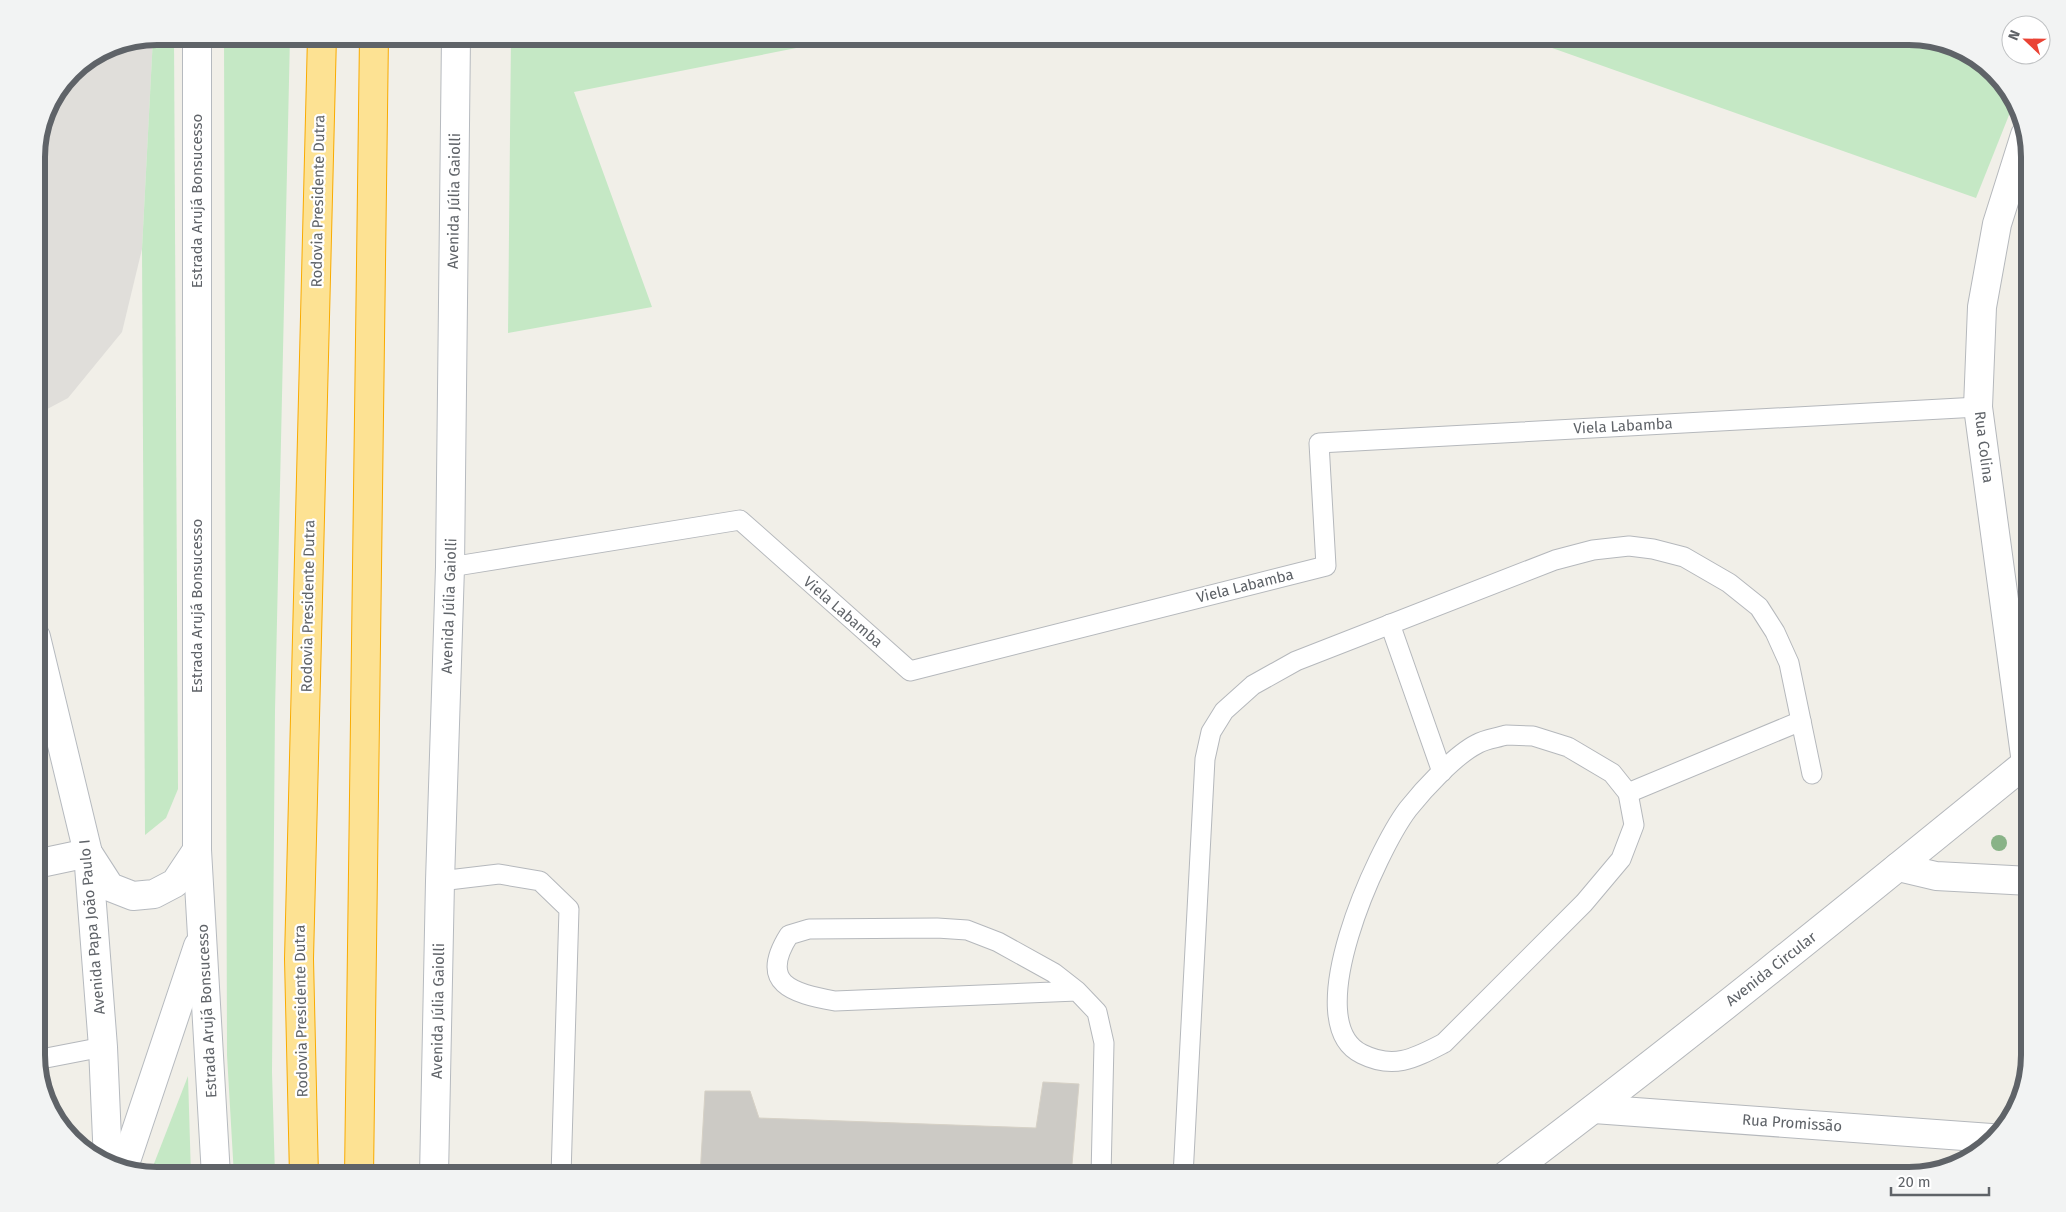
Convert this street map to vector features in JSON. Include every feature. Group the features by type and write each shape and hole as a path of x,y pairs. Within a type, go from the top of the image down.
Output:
{"highway":[{"name":"Rodovia Presidente Dutra","path":"304,1167 299,959 322,45"},
{"path":"359,1167 374,45"}],"street":[{"name":"Estrada Arujá Bonsucesso","path":"198,45 197,850 216,1167"},
{"name":"Avenida Júlia Gaiolli","path":"434,1167 440,881 450,567 456,45"},
{"name":"Rua Colina","path":"2021,148 1997,224 1982,307 1978,406 2021,716"},
{"name":"Avenida Papa João Paulo I","path":"45,674 88,853 103,1047 108,1155"},
{"name":"Avenida Circular","path":"1517,1167 1594,1109 1898,867 2021,772"},
{"path":"45,862 88,853 110,887 133,896 154,894 175,883 197,850"},
{"path":"1898,867 1936,876 2021,881"},
{"path":"126,1162 203,932"},
{"name":"Rua Promissão","path":"1594,1109 1984,1137"}],"lane":[{"name":"Viela Labamba","path":"450,567 740,520 910,670 1326,566 1319,443 1978,406"},
{"path":"1183,1167 1205,759 1211,732 1224,711 1253,686 1296,661 1555,560 1593,550 1629,546 1654,549 1684,557 1729,583 1759,607 1775,632 1789,663 1812,774"},
{"path":"1390,624 1442,772"},
{"path":"1628,793 1801,721"},
{"path":"1506,735 1533,736 1568,748 1612,773 1628,793 1634,825 1620,859 1584,903 1444,1042 1419,1056 1396,1063 1374,1060 1354,1050 1339,1029 1336,999 1342,959 1360,903 1389,842 1408,810 1442,772 1477,744 1506,735"},
{"path":"440,881 499,874 540,880 569,909 561,1167"},
{"path":"1077,991 835,1001 805,996 784,985 777,972 779,951 789,935 809,929 936,928 966,930 998,942 1054,974 1077,991 1097,1012 1104,1043 1101,1167"},
{"path":"45,1058 103,1047"}],"shaded area":[{"path":"153,45 142,249 122,332 68,398 45,410 45,150 47,135 60,101 83,73 95,64 121,51"}],"green space":[{"path":"153,45 174,45 178,789 166,818 145,835 142,249"},
{"path":"224,45 290,45 275,711 272,1072 275,1167 233,1167 227,1055"},
{"path":"511,45 812,45 574,92 652,307 508,333"},
{"path":"1543,45 1909,45 1938,49 1965,60 1977,68 1998,89 2011,111 1976,198"},
{"path":"188,1076 191,1167 153,1167"}],"building":[{"path":"1043,1082 1079,1084 1072,1167 701,1167 705,1091 750,1091 759,1118 1036,1128"}]}
